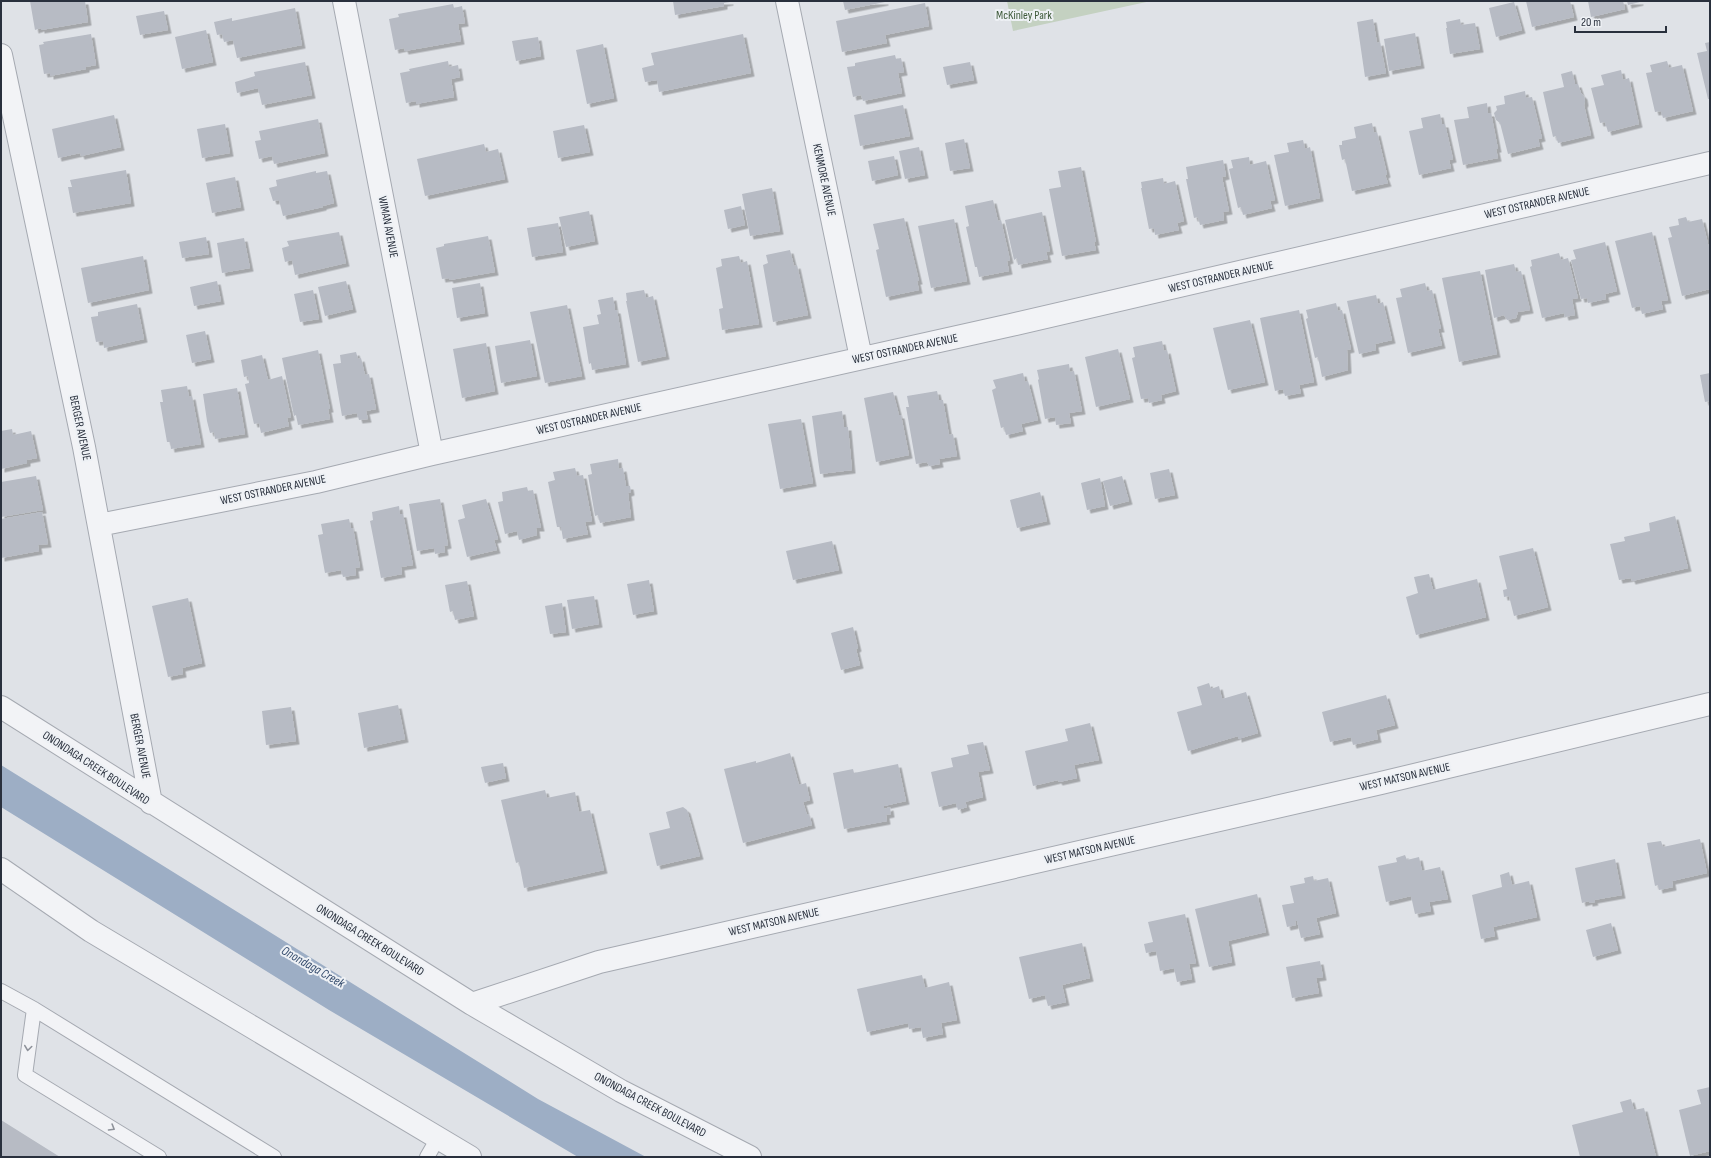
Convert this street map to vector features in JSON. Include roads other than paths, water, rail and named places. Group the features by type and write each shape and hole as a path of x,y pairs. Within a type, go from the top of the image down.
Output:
{"street":[{"name":"WIMAN AVENUE","path":"344,1 432,454"},
{"name":"KENMORE AVENUE","path":"787,1 862,358"},
{"name":"BERGER AVENUE","path":"1,55 84,447 151,803"},
{"name":"WEST OSTRANDER AVENUE","path":"98,525 316,482 432,454 1019,323 1710,163"},
{"name":"WEST MATSON AVENUE","path":"472,1004 599,962 1381,783 1710,704"},
{"name":"ONONDAGA CREEK BOULEVARD","path":"1,707 472,1004 621,1091 750,1157"},
{"path":"1,869 91,930 453,1150"}],"lane":[{"path":"1,990 274,1157"},
{"path":"34,1009 25,1075 159,1157"},
{"path":"426,1157 453,1150"}],"water":[{"name":"Onondaga Creek","path":"1,765 538,1099 646,1157 578,1157 329,1010 1,807"}],"park label":[{"name":"McKinley Park","path":"1024,15"}]}
